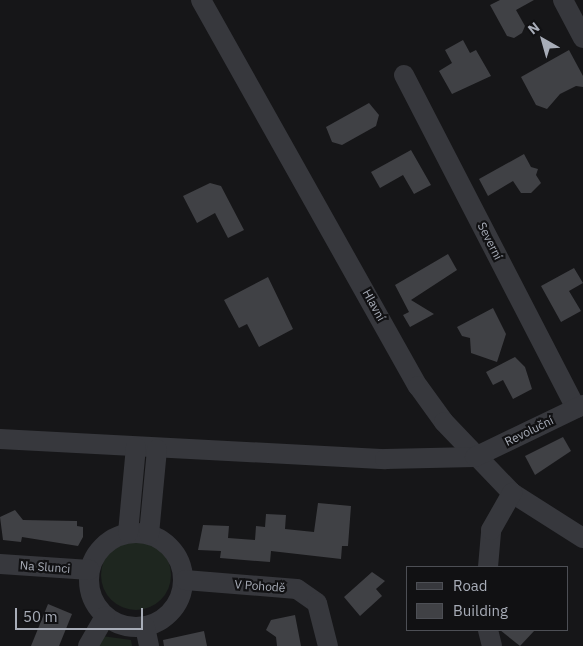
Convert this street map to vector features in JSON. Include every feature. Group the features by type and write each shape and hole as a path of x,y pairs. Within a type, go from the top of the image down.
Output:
{"street":[{"name":"Hlavní","path":"201,0 418,386 476,457 512,493 583,538"},
{"path":"562,0 583,38"},
{"name":"Severní","path":"404,75 579,406"},
{"name":"Revoluční","path":"476,457 579,406"},
{"path":"0,439 386,460 476,457"},
{"path":"128,533 136,447"},
{"path":"149,534 157,448"},
{"path":"488,566 491,530 512,493"},
{"path":"128,533 149,534 175,552 185,580 172,611 147,636 117,624 105,616 90,592 90,570 100,549 128,533"},
{"name":"Na Slunci","path":"0,564 90,570"},
{"name":"V Pohodě","path":"185,580 297,589 317,603 328,646"},
{"path":"88,646 105,616"},
{"path":"488,631 492,646"}],"shaded area":[{"path":"136,540 149,543 161,550 168,562 171,575 168,588 161,600 149,607 136,610 123,607 111,600 104,588 101,575 104,562 111,550 123,543"},
{"path":"102,636 131,640 132,646 98,646"}],"building":[{"path":"500,0 534,0 516,10 525,26 522,33 514,38 507,36 490,5"},
{"path":"463,40 470,53 476,50 491,76 452,94 439,71 452,63 445,50"},
{"path":"569,50 583,76 583,87 576,86 560,94 547,109 536,105 521,77"},
{"path":"369,103 379,115 376,126 342,145 332,142 326,127"},
{"path":"411,150 431,185 414,194 403,175 380,188 371,172"},
{"path":"524,154 531,167 538,169 536,175 541,183 531,193 521,193 513,181 488,196 479,179"},
{"path":"210,183 221,186 244,230 228,238 215,213 197,223 183,196"},
{"path":"448,254 457,270 411,300 434,314 410,327 403,315 409,312 395,285"},
{"path":"574,268 583,283 569,291 581,311 561,322 541,286"},
{"path":"268,277 293,329 259,347 247,324 239,328 224,300"},
{"path":"493,308 506,334 497,362 471,353 470,338 462,336 457,327"},
{"path":"515,357 525,367 532,389 513,399 503,380 493,385 486,372"},
{"path":"563,437 571,451 535,475 525,456"},
{"path":"318,503 351,506 348,546 342,546 341,559 271,551 270,562 220,558 221,551 198,550 203,525 229,526 228,538 255,540 256,526 265,527 266,514 286,515 285,529 314,532"},
{"path":"15,510 23,520 77,521 77,526 83,527 83,537 78,546 22,537 21,542 3,540 0,517"},
{"path":"372,572 385,581 376,589 382,596 360,616 344,597"},
{"path":"48,604 72,614 59,646 31,646"},
{"path":"295,615 301,646 277,646 276,637 266,630 271,620"},
{"path":"204,631 207,646 164,646 163,640"},
{"path":"501,631 534,631 520,646"}]}
